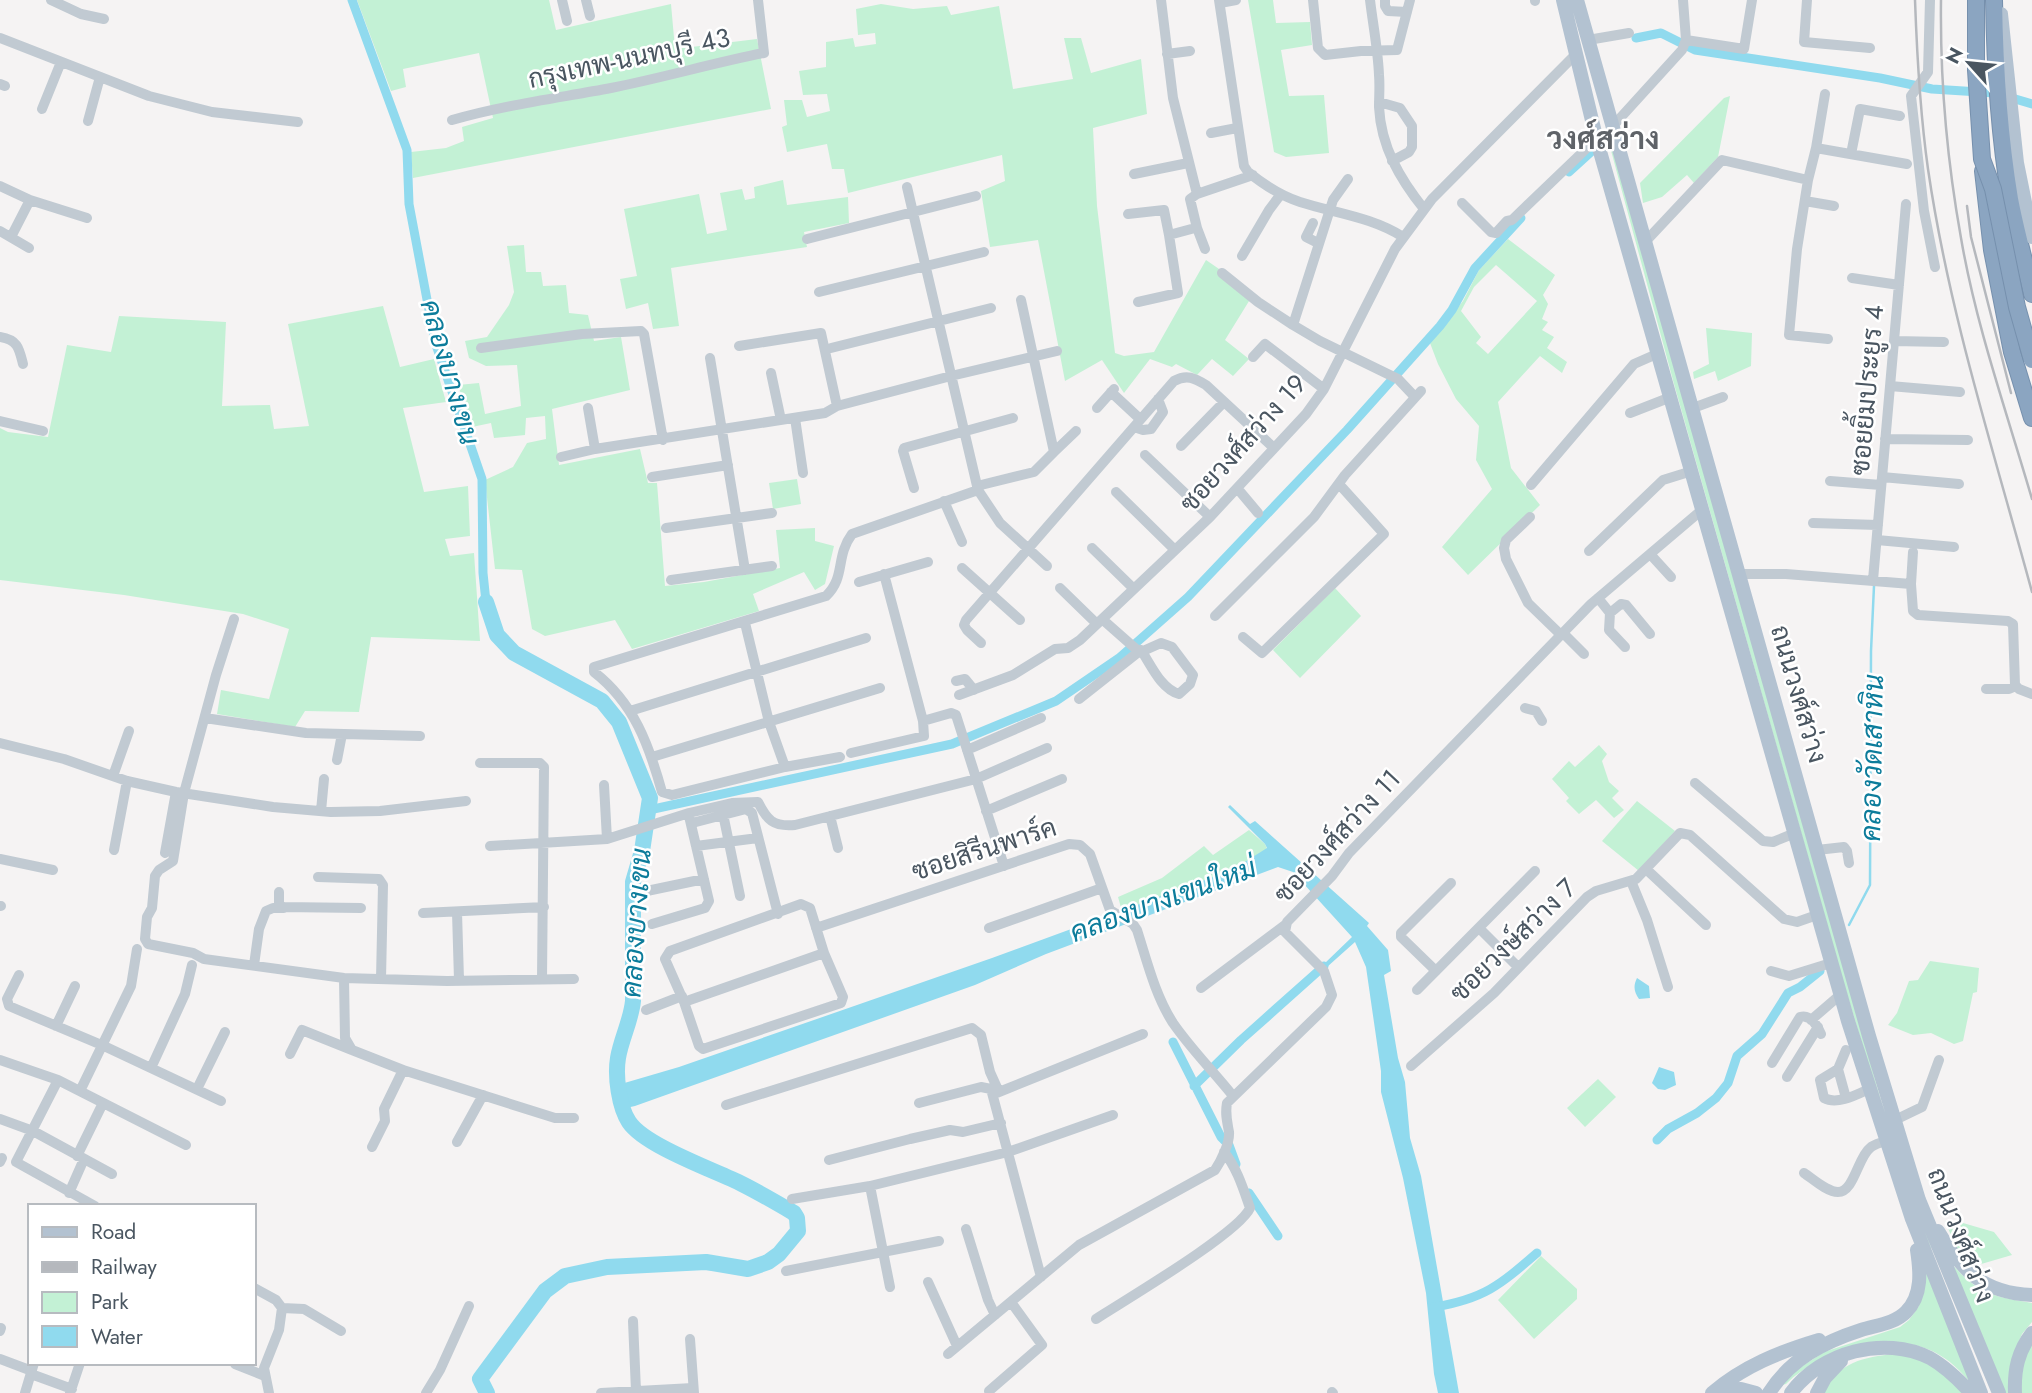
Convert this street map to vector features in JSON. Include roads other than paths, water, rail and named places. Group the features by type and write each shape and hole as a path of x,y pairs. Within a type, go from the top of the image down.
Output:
{"highway":[{"path":"1976,0 1978,125 1992,250 2012,352 2032,418"},
{"path":"1994,0 2002,149 2032,294"},
{"path":"1982,159 1993,189 2017,307 2032,360"}],"main road":[{"name":"ถนนวงศ์สว่าง","path":"1556,0 1575,53"},
{"name":"ถนนวงศ์สว่าง","path":"1563,0 1597,141 1840,995 1912,1219 1981,1393"},
{"name":"ถนนวงศ์สว่าง","path":"1577,0 1869,1036 1919,1200 1999,1393"},
{"path":"1982,0 1985,116 1993,203 2032,343"},
{"path":"2000,0 2011,122 2027,197 2032,237"},
{"path":"1919,1200 1964,1269 1982,1283 1999,1290 2032,1295"},
{"path":"1712,1393 1760,1361 1800,1346 1893,1321 1908,1311 1919,1287 1920,1273 1912,1219"},
{"path":"1769,1393 1786,1369 1803,1356 1861,1330"},
{"path":"2015,1393 2016,1363 2021,1348 2031,1333"},
{"path":"1791,1393 1805,1374 1840,1356 1867,1349 1895,1348 1919,1353 1942,1366 1971,1393"},
{"path":"1817,1393 1825,1378 1839,1363 1867,1349"},
{"path":"1718,1393 1741,1389 1756,1393"}],"street":[{"path":"51,0 81,14 104,19"},
{"path":"562,0 567,22"},
{"path":"586,0 590,16"},
{"name":"กรุงเทพ-นนทบุรี 43","path":"452,120 485,110 632,84 689,68 764,53 758,0"},
{"path":"1161,0 1172,98 1197,194"},
{"path":"1236,0 1220,2 1244,166 1252,175 1281,194 1329,211 1357,217 1403,237"},
{"path":"1313,0 1318,48 1325,55 1397,50 1410,0"},
{"path":"1370,0 1384,136 1392,161 1405,185 1424,209"},
{"path":"1385,0 1388,11 1407,12"},
{"path":"1612,127 1684,44 1683,0"},
{"path":"1684,44 1744,49 1752,0"},
{"path":"1807,0 1804,42 1870,48"},
{"path":"1930,0 1930,62 1928,72 1911,96 1924,211 1935,267"},
{"path":"1588,40 1629,33"},
{"path":"0,38 149,96 212,112 299,122"},
{"path":"1167,54 1190,51"},
{"name":"ซอยวงศ์สว่าง 19","path":"959,695 1013,675 1055,649 1068,648 1210,517 1306,414 1324,389 1403,237 1424,209 1575,53"},
{"path":"42,108 61,62"},
{"path":"88,121 100,77"},
{"path":"1825,93 1797,249 1789,335 1828,340"},
{"path":"1379,102 1400,108 1412,126 1412,147 1409,152 1392,161"},
{"path":"1851,154 1860,109 1900,116"},
{"path":"1211,133 1237,128"},
{"path":"1462,203 1491,232 1496,233 1597,141"},
{"path":"1816,148 1907,164"},
{"path":"1645,242 1722,160 1808,180"},
{"path":"1135,174 1188,163"},
{"path":"1205,249 1190,199 1197,194 1252,175"},
{"path":"1293,325 1333,200 1348,179"},
{"path":"0,186 30,200 87,218"},
{"path":"906,187 978,488 1000,523 1047,566"},
{"path":"1242,256 1281,194"},
{"path":"807,239 976,196"},
{"path":"11,237 30,200"},
{"path":"1805,201 1834,206"},
{"name":"ซอยยิ้มประยูร 4","path":"1873,580 1906,204"},
{"path":"1128,214 1164,210 1177,294 1138,303"},
{"path":"1313,223 1306,237 1318,243"},
{"path":"1169,235 1197,228"},
{"path":"0,231 29,248"},
{"path":"819,292 984,252"},
{"path":"1215,616 1314,517 1339,484 1418,394 1394,377 1293,325 1258,302 1222,273"},
{"path":"1161,278 1174,275"},
{"path":"1852,278 1899,285"},
{"path":"1021,300 1054,452"},
{"path":"831,348 991,308"},
{"path":"481,348 582,334 641,331 663,440"},
{"path":"739,346 821,333 837,406"},
{"path":"0,337 13,340 19,345 23,364"},
{"path":"1894,341 1944,342"},
{"path":"1253,357 1265,344 1324,389"},
{"path":"561,457 825,413 837,406 1057,351"},
{"path":"1531,485 1634,364 1659,354"},
{"path":"710,358 745,570"},
{"path":"771,373 780,420"},
{"path":"1097,408 1113,390 1143,430 1150,429 1163,412 1158,399 1174,381 1182,377 1193,377 1206,385 1274,448"},
{"path":"1890,386 1960,393"},
{"path":"1630,413 1671,397"},
{"path":"1693,408 1723,397"},
{"path":"1181,446 1224,402"},
{"path":"588,408 595,450"},
{"path":"795,418 803,473"},
{"path":"915,488 904,448 1013,418"},
{"path":"0,421 43,431"},
{"path":"981,643 967,630 964,625 966,620 1137,423"},
{"path":"840,757 671,794 662,792 653,757 630,711 611,685 594,672 594,667 745,623 826,596 837,586 843,546 852,534 978,488 1034,472 1076,431"},
{"path":"1885,439 1968,440"},
{"path":"1145,455 1210,517"},
{"path":"652,477 728,465"},
{"path":"1589,551 1663,480 1692,471"},
{"path":"1830,481 1959,484"},
{"path":"1243,637 1262,653 1384,534 1339,484"},
{"path":"1237,488 1258,513"},
{"path":"1116,492 1175,550"},
{"path":"944,501 962,542"},
{"name":"ซอยวงศ์สว่าง 11","path":"1233,1096 1330,1001 1331,990 1322,968 1285,932 1285,925 1332,876 1358,842 1598,598 1703,509"},
{"path":"666,528 772,513"},
{"path":"1530,517 1506,540 1504,548 1507,559 1528,603 1584,654"},
{"path":"1813,523 1878,525"},
{"path":"1877,540 1954,547"},
{"path":"1092,548 1134,589"},
{"path":"1913,552 1913,611 1918,615 2008,621 2013,624 2016,686"},
{"path":"1650,554 1671,577"},
{"path":"859,582 928,562"},
{"path":"671,580 772,566"},
{"path":"962,568 1020,620"},
{"path":"851,753 923,738 923,721 884,574"},
{"path":"1739,574 1786,574 1911,584"},
{"path":"1060,588 1099,622 1141,650 1172,692 1179,694 1190,684 1193,675 1172,646 1161,643 1141,650 1079,699"},
{"path":"1598,598 1610,613 1609,630 1625,647"},
{"path":"1610,613 1621,604 1626,605 1650,634"},
{"path":"165,853 180,792 234,619"},
{"path":"745,623 769,722 785,767"},
{"path":"630,711 866,638"},
{"path":"956,681 965,679 974,690"},
{"path":"1986,689 2016,686 2032,694"},
{"path":"653,757 880,688"},
{"path":"1525,708 1536,711 1542,721"},
{"path":"923,721 954,713 1004,866"},
{"path":"205,718 306,733 420,737"},
{"path":"967,750 1041,719"},
{"path":"113,776 129,731"},
{"path":"337,760 342,734"},
{"path":"0,743 64,759 127,780 180,792 273,807 321,811 380,811 466,801"},
{"path":"692,818 733,803 756,801 772,822 781,827 976,779 1047,748"},
{"path":"480,763 543,764 542,979"},
{"path":"321,811 324,779"},
{"path":"986,811 1062,779"},
{"path":"114,850 127,780"},
{"path":"1695,783 1763,841 1773,842 1795,833"},
{"path":"604,785 607,839"},
{"path":"180,792 173,861 155,876 152,908 147,918 145,939 148,944 193,953 205,959 344,978 574,979"},
{"path":"489,846 607,839 673,818 692,818 746,809 751,811 778,914"},
{"path":"723,814 740,896"},
{"path":"830,817 838,848"},
{"path":"652,923 705,908 709,901 692,818"},
{"name":"ซอยวงษ์สว่าง 7","path":"1411,1066 1476,1011 1587,897 1596,891 1631,881 1646,869 1675,836 1684,832 1784,919 1797,922 1817,915"},
{"path":"696,846 758,838"},
{"name":"ซอยสิรีนพาร์ค","path":"816,928 1069,844 1080,845 1090,854 1110,909 1133,924 1137,930 1151,974 1174,1023 1208,1069 1233,1096"},
{"path":"1817,850 1844,847 1849,863"},
{"path":"0,859 54,870"},
{"path":"1646,869 1706,925"},
{"path":"1417,990 1535,871"},
{"path":"318,877 379,879 383,885 381,979"},
{"path":"642,892 704,879"},
{"path":"1631,881 1647,920 1668,987"},
{"path":"1436,971 1401,937 1401,933 1451,883"},
{"path":"989,928 1102,888"},
{"path":"279,892 279,903 284,908"},
{"path":"801,904 810,908 824,953 843,997 841,1003 703,1049 699,1046 683,999 665,960 670,951 778,914 801,904"},
{"path":"423,913 544,907"},
{"path":"254,965 259,929 266,911 273,908 361,908"},
{"path":"457,912 459,980"},
{"path":"1201,988 1285,925"},
{"path":"1479,928 1518,967"},
{"path":"80,1091 131,986 137,948"},
{"path":"646,1010 824,953"},
{"path":"1771,971 1789,976 1831,963"},
{"path":"151,1068 185,994 192,965"},
{"path":"19,975 6,1003 9,1006 104,1046 221,1101"},
{"path":"344,978 345,1038 352,1050"},
{"path":"56,1026 75,986"},
{"path":"1787,1077 1816,1027 1840,995"},
{"path":"1772,1063 1800,1017 1816,1027"},
{"path":"726,1105 972,1028 981,1035 997,1093 1007,1152 1041,1277"},
{"path":"290,1054 302,1030 403,1070 483,1096 555,1118 574,1118"},
{"path":"197,1089 225,1032"},
{"path":"997,1093 1143,1034"},
{"path":"1846,1050 1838,1069 1822,1078 1819,1084 1824,1098 1828,1101 1846,1098 1869,1089"},
{"path":"1895,1120 1922,1107 1939,1060"},
{"path":"1,1062 58,1080 186,1145"},
{"path":"1838,1069 1846,1098"},
{"path":"372,1147 385,1121 384,1109 403,1070"},
{"path":"58,1080 16,1162 91,1204"},
{"path":"919,1103 985,1087 997,1093"},
{"path":"457,1142 483,1096"},
{"path":"1096,1319 1224,1234 1247,1215 1250,1208 1226,1145 1225,1114 1227,1103 1233,1096"},
{"path":"69,1193 80,1158 103,1104"},
{"path":"792,1199 870,1186 1007,1152 1112,1115"},
{"path":"0,1119 33,1131 112,1174"},
{"path":"829,1160 950,1130 963,1132 1001,1124"},
{"path":"1804,1172 1829,1190 1844,1191 1850,1186 1858,1164 1871,1147 1886,1140"},
{"path":"928,1282 953,1350 1079,1245 1215,1170 1226,1145"},
{"path":"870,1186 890,1287"},
{"path":"966,1229 995,1315"},
{"path":"786,1271 939,1241"},
{"path":"256,1289 276,1300 282,1308 279,1330 264,1368 269,1393"},
{"path":"989,1391 1042,1345 1011,1302"},
{"path":"426,1393 440,1370 469,1306"},
{"path":"282,1308 304,1309 341,1331"},
{"path":"633,1321 636,1391"},
{"path":"600,1393 694,1391 690,1339"},
{"path":"0,1359 32,1369 71,1391 79,1365"},
{"path":"238,1365 265,1376"},
{"path":"25,1393 32,1369"}],"water":[{"name":"คลองบางเขนใหม่","path":"1230,805 1250,824 1255,821 1369,923 1367,926 1388,950 1391,971 1384,975 1398,1058 1405,1082 1410,1138 1421,1176 1459,1393 1438,1393 1426,1293 1403,1178 1381,1092 1381,1071 1366,967 1355,942 1327,967 1325,963 1352,937 1293,872 1278,867 1046,954 975,985 626,1108 621,1084 679,1067 992,958 1232,870 1267,848 1228,807"},
{"path":"1637,978 1649,986 1650,998 1639,999 1637,996"},
{"path":"1659,1067 1674,1072 1676,1085 1665,1090 1658,1089 1652,1083"}],"waterway":[{"name":"คลองบางเขน","path":"352,0 407,150 409,204 435,342 482,479 486,602"},
{"path":"1636,38 1661,33 1695,50 1880,78 1932,89 1995,93 2032,104"},
{"path":"1569,172 1591,152"},
{"path":"649,810 952,744 1056,701 1119,658 1188,597 1347,430 1440,326 1475,268 1521,218"},
{"name":"คลองวัดเสาหิน","path":"1849,925 1870,885 1871,651 1874,586"},
{"name":"คลองบางเขน","path":"486,602 497,635 514,653 602,701 619,722 650,798 642,851 633,882 633,1001 617,1065 619,1091 626,1116 637,1131 649,1140 742,1184 794,1213 798,1231 779,1254 768,1262 748,1269 706,1262 607,1267 565,1276 545,1291 480,1379 487,1393"},
{"path":"1194,1086 1324,966"},
{"name":"คลองวัดเสาหิน","path":"1657,1140 1668,1129 1697,1113 1716,1098 1728,1083 1737,1056 1762,1034 1788,993 1820,971"},
{"path":"1173,1042 1221,1137 1229,1145 1236,1164"},
{"path":"1249,1193 1278,1236"},
{"name":"คลองวัดเสาหิน","path":"1434,1307 1479,1295 1512,1274 1537,1253"}],"railway":[{"path":"1915,0 1923,127 1937,223 1960,329 2032,592"},
{"path":"1941,0 1945,119 1967,271 1983,337 2032,499"},
{"path":"1967,206 1971,237 2011,393"}],"district":[{"name":"วงศ์สว่าง","path":"1603,138"}]}
